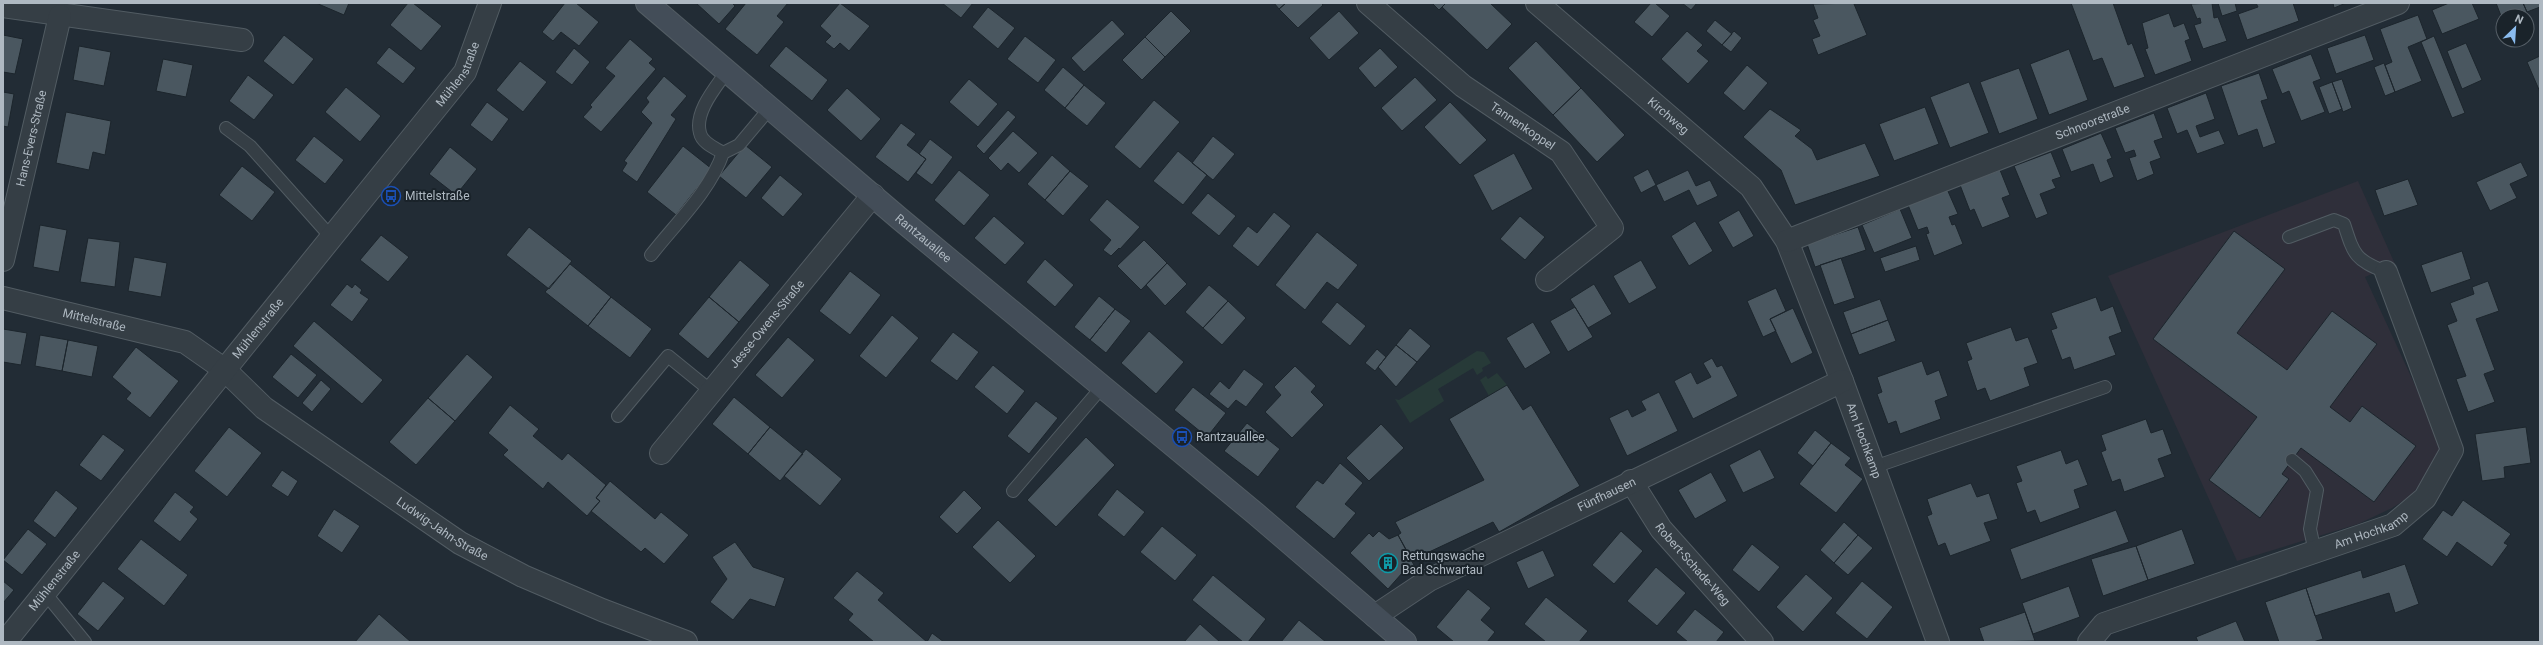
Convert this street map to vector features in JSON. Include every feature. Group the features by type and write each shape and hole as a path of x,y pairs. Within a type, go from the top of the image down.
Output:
{"main road":[{"name":"Rantzauallee","path":"646,3 1405,642"}],"street":[{"name":"Mühlenstraße","path":"5,642 465,72 490,3"},
{"name":"Tannenkoppel","path":"1368,3 1464,86 1561,152 1612,228 1547,280"},
{"name":"Kirchweg","path":"1537,3 1751,187 1787,241"},
{"name":"Schnoorstraße","path":"1787,241 2398,3"},
{"path":"3,6 60,16 242,40"},
{"name":"Hans-Evers-Straße","path":"3,260 60,16"},
{"name":"Jesse-Owens-Straße","path":"661,453 873,195"},
{"name":"Am Hochkamp","path":"1787,241 1842,381 1938,642"},
{"name":"Am Hochkamp","path":"2088,642 2104,624 2393,525 2425,498 2452,450 2386,272"},
{"name":"Mittelstraße","path":"3,298 184,342 225,370"},
{"name":"Ludwig-Jahn-Straße","path":"225,370 264,408 460,543 523,576 602,610 686,642"},
{"name":"Fünfhausen","path":"1375,616 1429,580 1631,481 1842,381"},
{"name":"Robert-Schade-Weg","path":"1631,481 1661,529 1762,642"}],"lane":[{"path":"723,152 708,144 700,134 700,120 710,95 727,71"},
{"path":"651,255 709,182 718,169 723,152 739,145 770,108"},
{"path":"226,128 250,146 331,237"},
{"path":"2289,237 2334,220 2344,224 2351,245 2363,263 2386,272"},
{"path":"618,416 668,356 711,391"},
{"path":"1874,467 2106,386"},
{"path":"1013,491 1102,387"},
{"path":"2292,460 2305,471 2317,490 2310,529 2315,552"},
{"path":"45,593 85,642"}],"shaded area":[{"path":"2358,181 2395,264 2365,277 2445,450 2411,496 2392,508 2358,524 2237,561 2108,276"}],"green space":[{"path":"1477,351 1484,352 1491,363 1482,368 1483,371 1477,375 1473,368 1438,389 1444,401 1410,423 1395,399 1399,400"},
{"path":"1497,373 1507,385 1489,396 1480,380 1486,376 1488,379"}],"building":[{"path":"316,3 349,3 344,15"},
{"path":"408,3 413,3 442,26 421,51 390,25"},
{"path":"565,3 576,3 599,22 579,46 561,32 553,41 542,32"},
{"path":"696,3 732,3 735,6 719,24"},
{"path":"746,3 788,3 777,16 784,22 757,55 725,29"},
{"path":"840,3 870,26 849,51 840,43 834,49 825,42 831,36 820,26"},
{"path":"942,3 973,3 961,18"},
{"path":"1274,3 1286,3 1279,9"},
{"path":"1286,3 1321,3 1323,5 1298,28 1279,9"},
{"path":"1432,3 1446,3 1439,10"},
{"path":"1446,3 1490,3 1512,24 1487,50 1442,7"},
{"path":"1651,3 1655,3 1670,16 1652,37 1634,22"},
{"path":"1682,3 1697,3 1691,10"},
{"path":"1857,3 1854,4 1867,35 1818,55 1812,39 1820,36 1813,20 1818,18 1813,4"},
{"path":"2071,3 2113,3 2128,45 2132,43 2145,77 2114,88 2102,58 2093,61"},
{"path":"2212,3 2214,18 2218,17 2227,41 2203,49 2194,25 2201,23 2200,18 2197,19 2191,4"},
{"path":"2218,3 2235,3 2237,11 2222,16"},
{"path":"2256,3 2293,3 2299,21 2247,40 2238,14 2258,7"},
{"path":"2333,3 2346,3 2334,8"},
{"path":"2449,3 2472,3 2479,19 2442,34 2432,10"},
{"path":"2496,3 2523,3 2525,8 2498,8"},
{"path":"2523,3 2540,3 2540,7 2535,9 2525,8"},
{"path":"988,7 1015,28 998,49 972,27"},
{"path":"1171,11 1191,31 1165,57 1145,37"},
{"path":"1339,11 1359,33 1329,60 1309,38"},
{"path":"2169,13 2174,27 2184,23 2190,39 2185,41 2192,61 2155,75 2145,49 2148,48 2142,23"},
{"path":"2418,15 2427,39 2408,47 2422,81 2395,92 2385,65 2392,62 2380,29"},
{"path":"1112,20 1125,34 1084,72 1071,58"},
{"path":"1715,20 1732,34 1722,45 1706,31"},
{"path":"1687,31 1703,45 1697,51 1709,61 1688,84 1661,59"},
{"path":"1734,31 1742,38 1731,52 1722,45"},
{"path":"3,35 23,39 15,74 3,72"},
{"path":"284,35 314,59 293,85 263,61"},
{"path":"2365,35 2374,60 2336,74 2327,48"},
{"path":"1025,36 1056,60 1038,83 1007,59"},
{"path":"2434,36 2465,113 2452,118 2421,42"},
{"path":"1145,37 1165,57 1142,80 1122,60"},
{"path":"630,39 653,59 649,63 656,69 601,132 583,117 592,107 590,105 615,76 605,68"},
{"path":"1536,41 1581,88 1553,115 1508,68"},
{"path":"2466,43 2482,80 2462,89 2447,51"},
{"path":"79,46 111,52 104,86 73,80"},
{"path":"786,46 828,80 812,101 769,66"},
{"path":"389,47 416,68 403,84 376,63"},
{"path":"574,48 590,62 572,85 555,72"},
{"path":"1380,48 1398,67 1375,88 1358,68"},
{"path":"2069,49 2088,100 2049,115 2030,64"},
{"path":"2311,54 2321,79 2313,82 2325,112 2301,121 2289,91 2282,94 2272,69"},
{"path":"2540,56 2540,92 2527,62"},
{"path":"163,59 193,65 186,97 156,91"},
{"path":"520,61 547,82 523,112 496,90"},
{"path":"2384,63 2395,92 2385,96 2374,67"},
{"path":"1747,65 1768,83 1744,111 1723,93"},
{"path":"1063,67 1084,85 1065,108 1044,90"},
{"path":"2019,68 2038,119 1999,134 1980,82"},
{"path":"2259,73 2268,99 2261,101 2276,143 2263,148 2257,129 2238,136 2221,86"},
{"path":"248,75 274,95 254,120 229,101"},
{"path":"664,76 687,96 671,115 676,119 637,182 622,171 627,163 624,161 652,123 641,112 649,102 646,98"},
{"path":"1415,77 1437,100 1402,131 1381,108"},
{"path":"969,79 998,104 978,127 949,102"},
{"path":"2342,79 2352,108 2343,112 2332,82"},
{"path":"1969,82 1989,133 1950,148 1930,97"},
{"path":"2332,82 2342,109 2329,114 2319,87"},
{"path":"1084,85 1106,103 1087,126 1065,108"},
{"path":"346,87 381,116 360,142 325,112"},
{"path":"847,88 881,119 861,141 827,110"},
{"path":"1581,88 1625,135 1597,162 1553,115"},
{"path":"3,92 14,94 8,127 3,126"},
{"path":"2206,93 2215,119 2196,126 2200,137 2219,130 2225,144 2197,154 2187,130 2177,134 2167,108"},
{"path":"1154,100 1180,122 1140,169 1114,147"},
{"path":"487,102 509,119 492,142 470,125"},
{"path":"1450,102 1487,140 1460,165 1424,127"},
{"path":"1925,107 1939,144 1894,161 1879,124"},
{"path":"1770,109 1801,130 1795,136 1812,149 1817,160 1865,143 1880,176 1795,205 1781,170 1743,137"},
{"path":"1008,110 1016,117 984,154 976,146"},
{"path":"66,112 111,121 105,155 93,152 89,170 56,163"},
{"path":"2154,113 2163,138 2154,141 2161,158 2150,162 2154,174 2137,181 2129,158 2136,156 2134,150 2125,153 2115,128"},
{"path":"901,123 916,134 907,145 926,159 908,182 875,157"},
{"path":"1013,131 1038,153 1019,173 1008,163 1001,171 988,158"},
{"path":"2101,133 2112,158 2107,160 2114,177 2100,183 2093,164 2071,172 2062,149"},
{"path":"314,136 344,160 325,184 295,160"},
{"path":"1213,136 1235,154 1213,180 1192,163"},
{"path":"930,139 953,157 932,185 916,173 926,159 919,154"},
{"path":"745,145 772,167 746,198 719,176"},
{"path":"683,146 712,169 676,215 647,192"},
{"path":"450,147 477,169 456,195 429,174"},
{"path":"1178,151 1207,175 1183,205 1153,181"},
{"path":"2051,152 2061,177 2052,180 2056,188 2040,194 2048,214 2036,219 2014,166"},
{"path":"1514,153 1533,189 1492,211 1473,175"},
{"path":"1052,155 1070,171 1045,200 1027,184"},
{"path":"2521,162 2528,176 2510,184 2517,198 2490,211 2476,182"},
{"path":"242,166 275,192 252,221 219,195"},
{"path":"1648,169 1656,185 1641,193 1633,177"},
{"path":"959,170 990,195 964,226 934,200"},
{"path":"1688,170 1696,186 1710,180 1718,196 1697,206 1689,190 1664,202 1656,185"},
{"path":"2000,170 2010,195 2002,198 2010,217 1982,228 1974,209 1970,211 1960,185"},
{"path":"1070,171 1089,186 1063,216 1045,200"},
{"path":"780,175 803,194 783,217 761,198"},
{"path":"2408,179 2418,205 2384,216 2375,190"},
{"path":"1947,189 1958,214 1949,217 1952,225 1955,224 1963,244 1934,256 1926,234 1929,233 1927,227 1918,230 1908,205"},
{"path":"1208,193 1236,216 1219,236 1191,213"},
{"path":"1107,199 1140,227 1120,249 1119,248 1111,256 1103,250 1111,240 1089,220"},
{"path":"1900,209 1912,238 1874,253 1862,225"},
{"path":"1739,210 1754,236 1733,248 1718,222"},
{"path":"1274,212 1291,226 1258,267 1232,246 1248,226 1257,233"},
{"path":"994,216 1025,243 1005,265 974,238"},
{"path":"1520,216 1545,237 1525,260 1500,239"},
{"path":"1695,221 1713,251 1689,266 1671,236"},
{"path":"40,225 67,230 59,272 33,267"},
{"path":"529,227 572,261 549,289 506,255"},
{"path":"1858,227 1866,250 1815,267 1807,244"},
{"path":"2234,231 2285,269 2237,333 2287,370 2332,311 2377,344 2330,407 2350,422 2362,406 2416,446 2374,502 2301,448 2282,474 2289,479 2260,518 2209,480 2257,417 2153,339"},
{"path":"1317,232 1358,265 1338,290 1327,282 1305,310 1275,285"},
{"path":"381,235 409,257 388,282 360,260"},
{"path":"88,238 120,242 115,287 80,282"},
{"path":"1144,240 1167,263 1141,290 1117,266"},
{"path":"1916,246 1920,260 1885,272 1880,258"},
{"path":"2462,251 2471,279 2431,293 2421,265"},
{"path":"134,257 167,263 161,297 128,291"},
{"path":"1841,258 1855,298 1834,305 1820,265"},
{"path":"1045,259 1074,285 1055,307 1026,282"},
{"path":"740,260 770,285 739,322 709,297"},
{"path":"1641,260 1657,288 1629,304 1613,276"},
{"path":"1167,263 1187,284 1165,306 1146,285"},
{"path":"570,264 611,297 588,326 545,292"},
{"path":"850,271 881,295 850,335 819,311"},
{"path":"2488,281 2499,311 2476,319 2495,370 2484,374 2495,402 2468,412 2456,379 2466,376 2447,325 2457,321 2450,303 2474,294 2472,287"},
{"path":"347,284 352,288 355,284 362,290 360,293 369,299 352,322 330,305"},
{"path":"1594,284 1612,314 1588,328 1570,299"},
{"path":"1209,285 1228,301 1203,328 1185,312"},
{"path":"1776,288 1786,311 1770,319 1776,331 1763,337 1747,301"},
{"path":"1099,296 1115,309 1090,340 1074,327"},
{"path":"611,297 652,329 630,358 588,326"},
{"path":"709,297 739,322 708,359 678,334"},
{"path":"2096,297 2101,311 2113,306 2122,332 2109,337 2116,355 2074,370 2070,357 2062,360 2051,330 2057,328 2051,313"},
{"path":"1880,299 1888,320 1851,334 1843,312"},
{"path":"1228,301 1246,318 1222,345 1203,328"},
{"path":"1337,302 1366,326 1350,346 1321,322"},
{"path":"1575,307 1593,337 1568,352 1550,321"},
{"path":"1793,308 1813,353 1791,364 1770,319"},
{"path":"1115,309 1131,321 1106,353 1090,340"},
{"path":"892,315 919,338 886,378 859,356"},
{"path":"1888,320 1896,341 1859,355 1851,334"},
{"path":"314,321 383,380 362,404 293,346"},
{"path":"1533,322 1551,353 1525,369 1506,338"},
{"path":"2011,327 2016,341 2028,337 2038,363 2024,368 2030,386 1990,401 1985,388 1977,391 1967,361 1972,359 1966,343"},
{"path":"1410,328 1431,346 1417,362 1396,345"},
{"path":"3,329 27,333 21,365 3,362"},
{"path":"1149,331 1184,362 1156,394 1121,363"},
{"path":"953,332 979,352 957,381 930,361"},
{"path":"40,335 68,340 62,371 35,366"},
{"path":"788,337 815,360 782,398 755,375"},
{"path":"68,340 98,346 92,377 62,371"},
{"path":"1396,345 1417,362 1396,387 1378,367"},
{"path":"136,347 179,381 150,418 126,399 131,393 112,377"},
{"path":"1377,349 1386,357 1375,371 1365,363"},
{"path":"291,354 317,375 298,398 272,377"},
{"path":"467,354 493,377 455,421 428,398"},
{"path":"1712,358 1717,367 1722,365 1738,396 1693,419 1674,381 1691,372 1697,384 1711,377 1703,363"},
{"path":"1922,361 1927,375 1939,370 1948,396 1935,401 1941,419 1900,434 1896,421 1888,424 1877,394 1882,392 1877,377"},
{"path":"993,365 1025,391 1007,414 974,387"},
{"path":"1295,366 1316,386 1311,392 1324,405 1292,438 1265,412 1281,395 1274,387"},
{"path":"1244,369 1264,384 1246,407 1236,400 1228,409 1209,394 1220,381 1229,389"},
{"path":"321,380 331,389 312,412 302,403"},
{"path":"1507,385 1523,410 1531,405 1580,486 1499,532 1493,522 1412,560 1398,535 1401,533 1395,522 1484,480 1449,419"},
{"path":"1193,387 1226,413 1207,437 1174,410"},
{"path":"1659,392 1678,431 1627,456 1609,418 1628,409 1632,417 1646,410 1641,401"},
{"path":"734,397 770,427 748,454 712,424"},
{"path":"428,398 455,421 416,465 389,442"},
{"path":"1036,401 1058,418 1029,454 1007,436"},
{"path":"510,405 539,429 533,436 562,460 568,453 606,485 596,498 600,501 587,516 548,482 543,489 503,455 508,450 488,433"},
{"path":"2146,419 2151,433 2163,429 2172,454 2158,459 2165,477 2124,492 2120,479 2112,482 2101,452 2106,450 2101,435"},
{"path":"1247,423 1280,449 1258,477 1224,451"},
{"path":"1381,424 1404,448 1369,481 1346,458"},
{"path":"229,427 262,453 227,497 194,471"},
{"path":"770,427 803,454 780,481 748,454"},
{"path":"2526,427 2531,463 2504,467 2505,478 2482,481 2475,434"},
{"path":"1815,430 1831,443 1813,466 1797,453"},
{"path":"103,434 125,450 101,481 79,465"},
{"path":"1086,437 1115,465 1056,527 1027,500"},
{"path":"1831,443 1851,458 1845,465 1863,479 1836,513 1799,484"},
{"path":"806,449 842,479 820,506 784,476"},
{"path":"1760,449 1775,478 1743,493 1729,465"},
{"path":"2061,450 2066,464 2078,459 2088,485 2074,490 2080,508 2040,523 2035,510 2027,513 2016,483 2022,481 2016,466"},
{"path":"1340,463 1363,483 1345,504 1356,513 1334,539 1295,507 1317,480 1323,484"},
{"path":"282,470 298,481 288,497 271,486"},
{"path":"1711,472 1727,501 1695,519 1678,490"},
{"path":"610,481 655,519 661,512 689,535 664,564 645,548 641,552 591,511 600,501 596,498"},
{"path":"1971,483 1977,497 1989,493 1998,519 1984,523 1991,541 1950,556 1945,543 1938,546 1927,516 1932,514 1927,499"},
{"path":"1117,489 1145,512 1124,537 1097,515"},
{"path":"56,490 78,508 55,538 33,521"},
{"path":"964,490 982,508 957,534 939,517"},
{"path":"175,492 194,507 190,512 198,519 180,542 153,521"},
{"path":"2463,500 2511,534 2504,543 2508,545 2492,567 2457,542 2447,557 2422,539 2443,510 2452,516"},
{"path":"334,509 360,526 342,553 317,536"},
{"path":"2116,510 2129,542 2021,580 2010,549"},
{"path":"998,520 1036,556 1010,583 972,547"},
{"path":"1844,522 1858,535 1834,563 1820,550"},
{"path":"1162,526 1197,555 1175,581 1140,552"},
{"path":"28,529 47,544 22,575 3,560"},
{"path":"2182,529 2195,564 2148,580 2136,546"},
{"name":"Rettungswache Bad Schwartau","path":"1379,531 1389,539 1398,535 1415,567 1403,572 1388,589 1350,553 1369,533 1373,537"},
{"path":"1621,531 1643,551 1614,584 1592,565"},
{"path":"1858,535 1873,548 1848,575 1834,563"},
{"path":"141,539 188,575 164,606 117,569"},
{"path":"735,542 753,567 785,578 775,607 750,599 733,620 710,602 727,579 712,557"},
{"path":"1752,544 1780,567 1759,592 1732,570"},
{"path":"2136,546 2148,580 2103,596 2091,559"},
{"path":"1543,550 1555,576 1528,589 1516,562"},
{"path":"2405,564 2419,604 2395,613 2389,593 2315,616 2306,588 2361,570 2363,578"},
{"path":"1656,567 1686,593 1657,626 1627,601"},
{"path":"857,571 884,593 878,600 927,642 874,642 848,620 853,614 833,598"},
{"path":"1806,574 1833,598 1803,632 1776,607"},
{"path":"1213,575 1266,619 1248,642 1243,642 1192,600"},
{"path":"3,581 14,590 3,603"},
{"path":"103,581 125,598 98,631 77,614"},
{"path":"1862,581 1893,607 1867,639 1835,613"},
{"path":"2069,586 2080,617 2033,634 2022,603"},
{"path":"2306,588 2323,639 2313,642 2279,642 2265,602"},
{"path":"1468,589 1491,608 1481,620 1495,632 1487,642 1454,642 1436,627"},
{"path":"1546,597 1588,631 1579,642 1546,642 1524,624"},
{"path":"1695,609 1724,632 1716,642 1688,642 1676,632"},
{"path":"2025,612 2035,641 1984,642 1979,628"},
{"path":"379,614 411,642 355,642"},
{"path":"1299,620 1326,642 1281,642"},
{"path":"2236,621 2245,642 2198,642 2196,637"},
{"path":"1200,624 1220,642 1184,642"},
{"path":"932,633 944,642 927,642"}],"place":[{"name":"Mittelstraße","path":"391,196"},
{"name":"Rantzauallee","path":"1182,437"},
{"name":"Rettungswache Bad Schwartau","path":"1388,563"}]}
